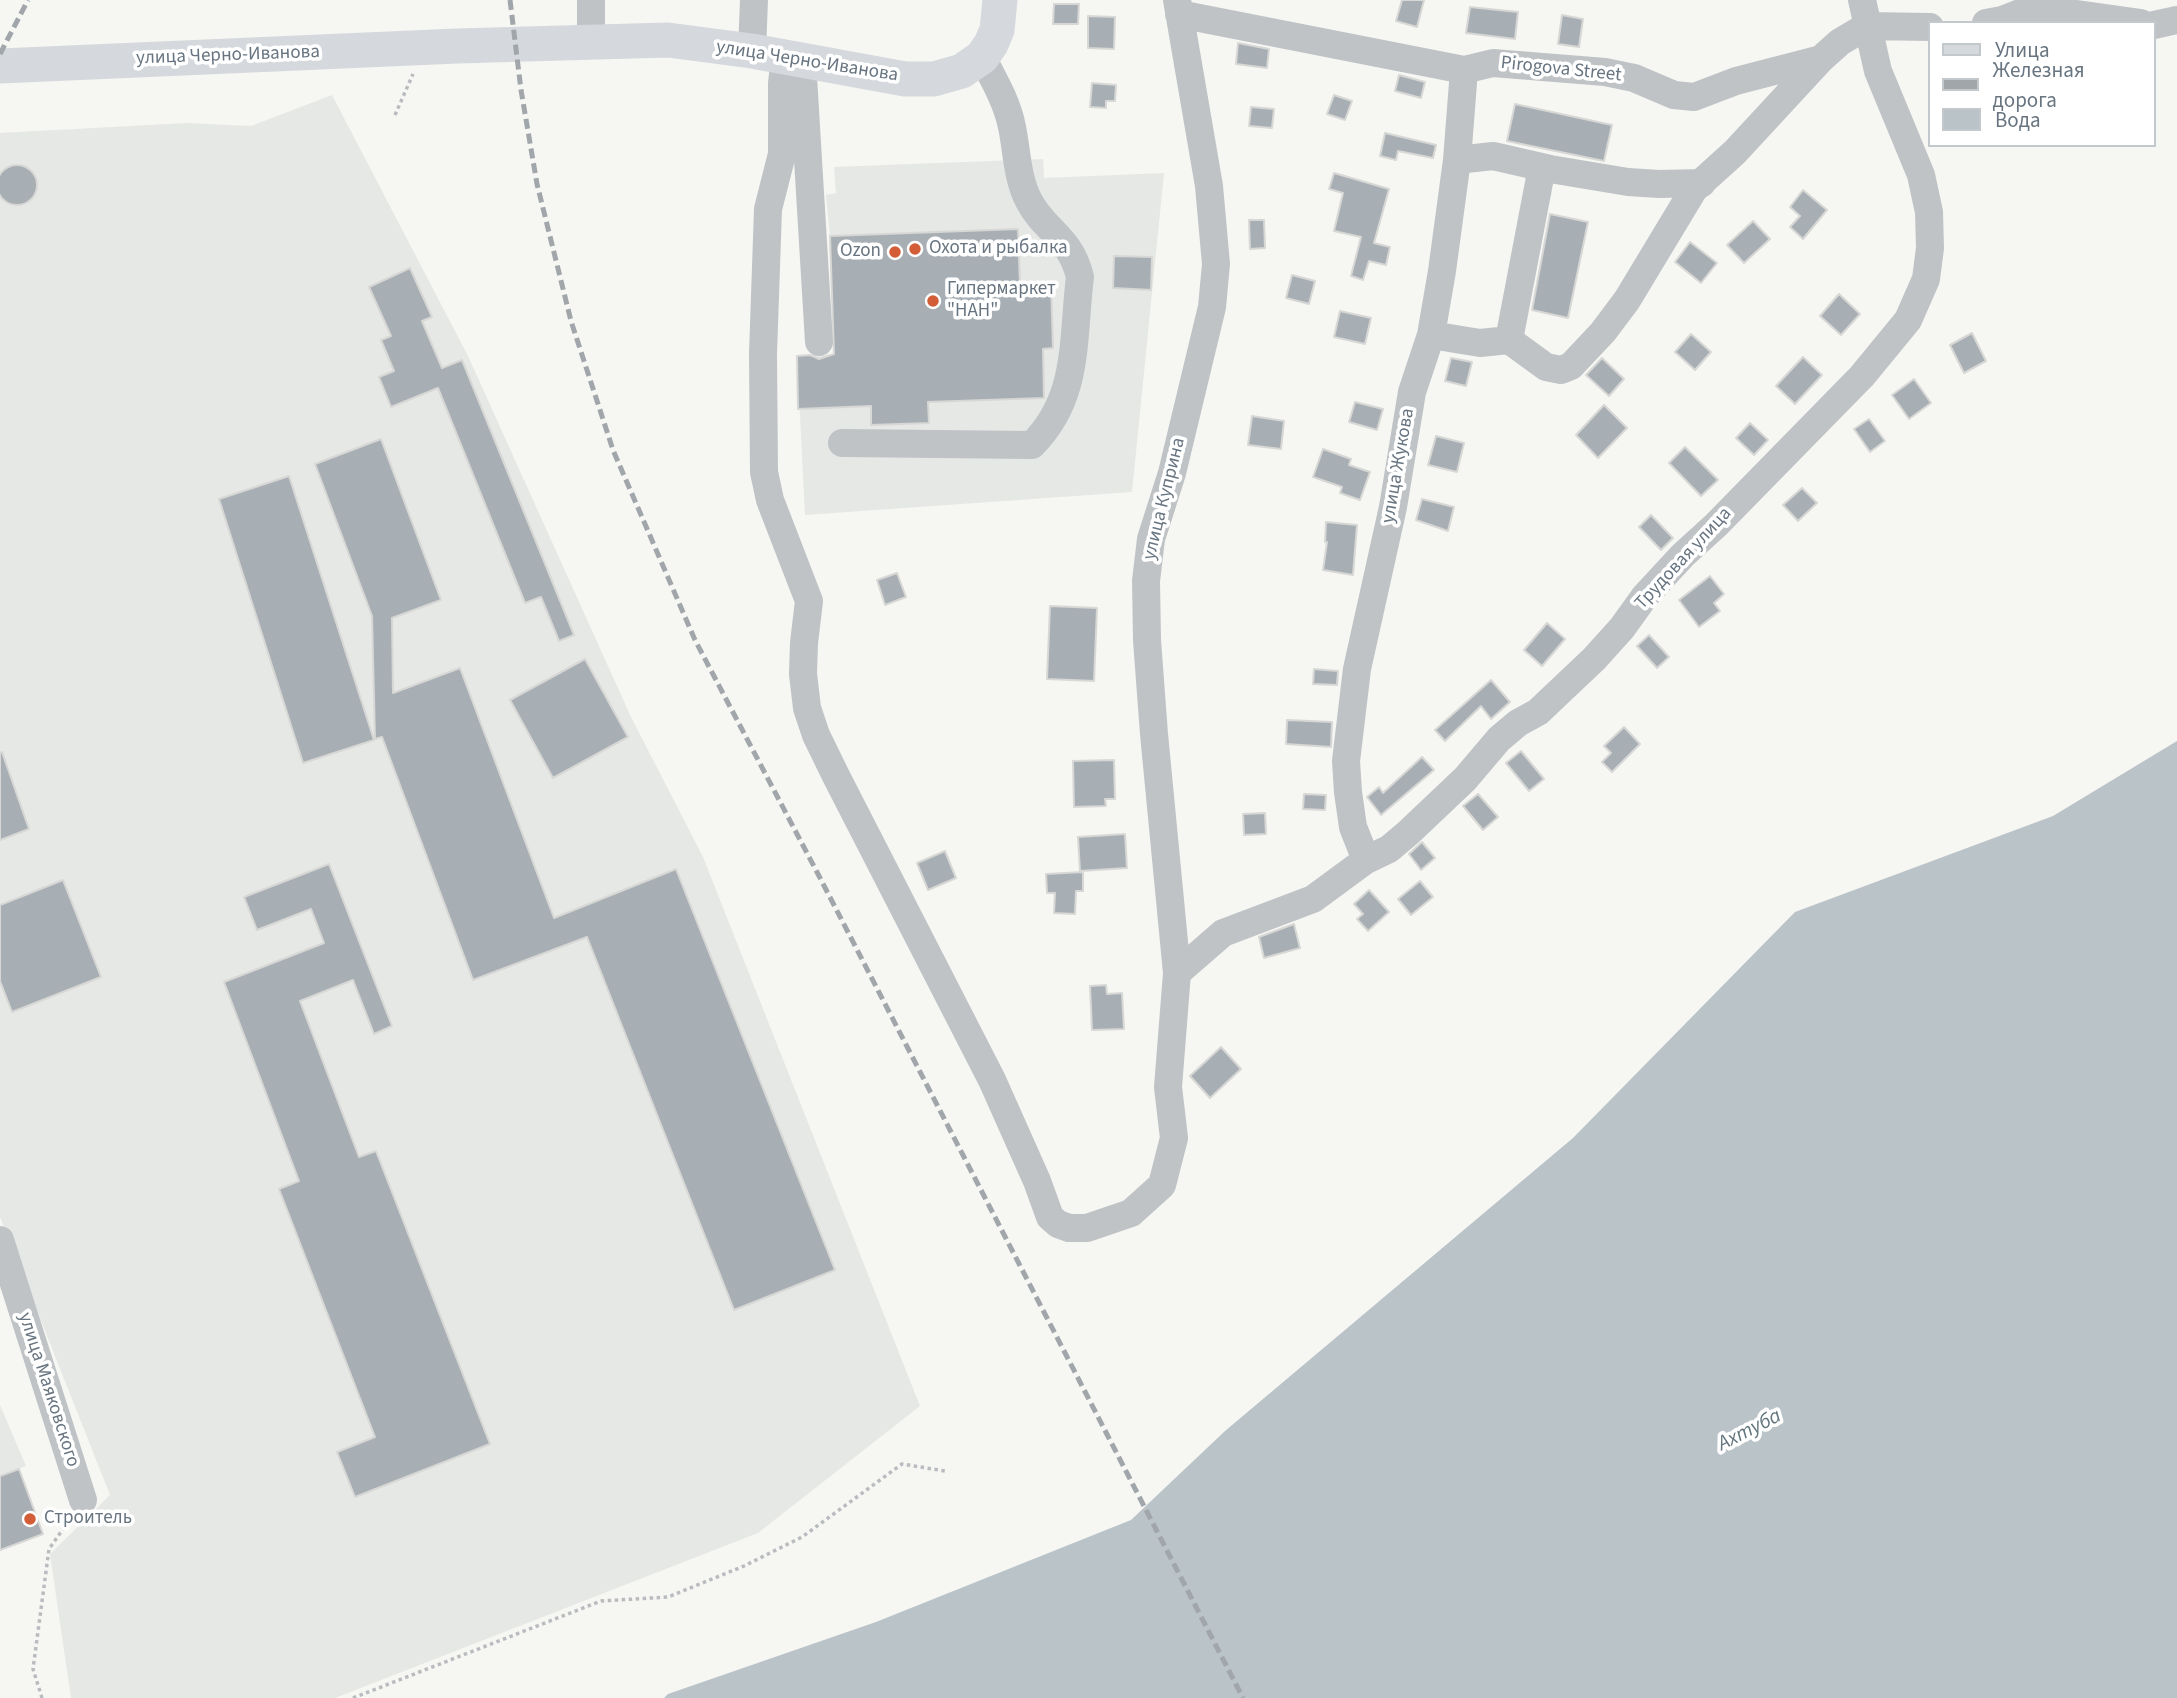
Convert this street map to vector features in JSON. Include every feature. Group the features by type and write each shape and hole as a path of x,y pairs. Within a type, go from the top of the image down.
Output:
{"main road":[{"path":"982,57 992,44 997,30 1000,0"},
{"name":"улица Черно-Иванова","path":"0,66 457,46 668,40 780,56 905,79 934,79 962,71 982,57"}],"street":[{"path":"578,42 591,0"},
{"path":"754,0 780,56 819,342"},
{"path":"1997,21 2030,4 2129,21"},
{"name":"улица Куприна","path":"780,56 782,154 768,208 763,354 764,472 770,500 809,601 803,674 807,708 816,735 952,999 1037,1181 1050,1217 1069,1228 1087,1228 1131,1213 1162,1185 1174,1138 1168,1087 1177,973 1154,734 1146,581 1151,539 1172,473 1212,307 1216,264 1209,186 1178,7"},
{"name":"Pirogova Street","path":"1178,7 1464,70 1493,63 1605,72 1634,78 1674,95 1694,97 1736,81 1821,59 1840,42 1864,13"},
{"path":"1864,13 1928,27"},
{"name":"Трудовая улица","path":"1177,973 1223,933 1313,899 1366,860 1389,849 1408,833 1465,779 1499,739 1518,723 1538,712 1594,659 1622,628 1645,596 1862,376 1908,320 1926,279 1930,248 1929,212 1921,174 1878,71 1864,13"},
{"path":"2156,24 2177,20"},
{"path":"842,443 1032,445 1057,413 1068,387 1080,277 1076,261 1063,240 1029,202 1020,176 1006,105 982,57"},
{"path":"1431,335 1480,343 1509,340 1546,367 1561,370 1571,366 1603,332 1627,300 1694,190 1735,152 1821,59"},
{"name":"улица Жукова","path":"1366,860 1353,827 1347,772 1357,669 1393,508 1412,392 1431,335 1457,160 1464,70"},
{"path":"1457,160 1493,156 1628,182 1702,183"},
{"path":"1509,340 1542,167"},
{"name":"улица Маяковского","path":"0,1243 83,1500"}],"path":[{"path":"395,115 413,74"},
{"path":"353,1698 601,1601 668,1597 744,1566 802,1537 902,1464 945,1471"},
{"path":"41,1698 33,1670 48,1549 83,1500"}],"shaded area":[{"path":"332,95 468,356 631,717 703,857 920,1406 758,1533 335,1698 71,1698 50,1554 110,1495 0,1217 0,133 187,123 251,126"},
{"path":"1043,159 1044,178 1164,173 1132,492 805,515 797,356 834,354 826,195 836,193 834,167"},
{"path":"0,1405 26,1466 0,1475"}],"water":[{"name":"Ахтуба","path":"2177,741 2177,1698 664,1698 668,1694 876,1622 1131,1520 1225,1431 1573,1138 1795,912 2053,816"}],"building":[{"path":"1402,0 1424,0 1417,27 1396,21"},
{"path":"1054,4 1079,4 1078,24 1053,24"},
{"path":"1470,7 1518,12 1515,39 1466,33"},
{"path":"1562,15 1583,19 1579,47 1558,44"},
{"path":"1088,16 1115,17 1114,49 1088,48"},
{"path":"1238,43 1269,49 1267,68 1236,64"},
{"path":"1399,75 1425,82 1421,98 1395,91"},
{"path":"1092,83 1116,85 1115,101 1106,101 1106,108 1090,107"},
{"path":"1334,95 1352,101 1345,120 1327,114"},
{"path":"1515,104 1612,125 1604,161 1507,141"},
{"path":"1251,107 1274,109 1272,128 1249,126"},
{"path":"1385,133 1436,145 1433,158 1398,151 1396,160 1380,156"},
{"path":"10,167 24,167 31,171 35,178 35,192 31,199 24,203 10,203 3,199 -1,192 -1,178 3,171"},
{"path":"1334,173 1389,189 1374,243 1390,247 1386,265 1369,261 1363,280 1351,276 1361,237 1334,231 1343,193 1329,189"},
{"path":"1803,190 1827,210 1803,239 1790,227 1800,216 1790,207"},
{"path":"1550,214 1588,222 1568,318 1532,310"},
{"path":"1249,220 1264,220 1265,248 1250,249"},
{"path":"1753,221 1770,239 1744,263 1727,245"},
{"path":"1018,229 1020,285 1051,284 1053,348 1043,349 1044,398 928,402 929,423 871,425 871,406 798,409 797,356 810,355 819,359 834,354 830,236"},
{"path":"1690,242 1717,263 1701,283 1675,262"},
{"path":"1114,256 1152,257 1151,290 1113,288"},
{"path":"410,268 432,317 422,321 442,368 462,360 574,635 559,641 541,597 525,603 438,388 391,407 379,377 394,371 381,340 391,336 369,287"},
{"path":"1292,275 1315,281 1309,304 1286,298"},
{"path":"1839,294 1860,314 1841,335 1820,316"},
{"path":"1340,311 1371,318 1365,344 1334,337"},
{"path":"1972,333 1986,361 1964,373 1950,345"},
{"path":"1691,334 1711,352 1695,370 1675,352"},
{"path":"1803,357 1822,375 1795,404 1776,386"},
{"path":"1451,358 1472,362 1466,386 1445,381"},
{"path":"1602,358 1624,379 1609,396 1586,375"},
{"path":"1914,379 1931,403 1909,419 1892,395"},
{"path":"1355,402 1383,409 1377,430 1349,422"},
{"path":"1604,405 1627,428 1598,458 1576,435"},
{"path":"1252,416 1284,421 1281,449 1248,445"},
{"path":"1869,419 1885,441 1870,452 1854,429"},
{"path":"1750,423 1768,440 1754,455 1736,438"},
{"path":"1436,436 1464,443 1457,472 1428,465"},
{"path":"381,439 441,600 392,618 393,693 460,668 554,918 676,869 835,1270 734,1310 587,937 473,980 382,737 375,739 372,616 315,464"},
{"path":"1685,447 1718,480 1701,496 1669,463"},
{"path":"1323,449 1351,459 1349,465 1370,472 1360,500 1340,493 1342,487 1313,477"},
{"path":"289,476 374,740 303,763 219,499"},
{"path":"1802,488 1817,503 1798,521 1783,505"},
{"path":"1422,499 1454,507 1448,531 1416,520"},
{"path":"1651,515 1673,538 1661,550 1639,527"},
{"path":"1326,522 1357,525 1353,575 1323,570 1327,542"},
{"path":"897,573 906,597 885,605 877,580"},
{"path":"1710,576 1724,594 1714,603 1720,611 1699,627 1679,600"},
{"path":"1050,606 1097,608 1094,681 1047,679"},
{"path":"1547,623 1565,639 1542,666 1524,650"},
{"path":"1649,635 1669,657 1657,668 1637,646"},
{"path":"585,659 628,737 553,778 510,700"},
{"path":"1314,669 1338,671 1337,685 1313,684"},
{"path":"1491,680 1510,702 1491,719 1481,706 1445,741 1435,730"},
{"path":"1287,720 1332,722 1331,747 1286,744"},
{"path":"1624,727 1640,744 1612,772 1602,762 1611,753 1604,746"},
{"path":"1521,751 1544,779 1529,791 1506,763"},
{"path":"2,752 29,829 0,840 0,753"},
{"path":"1422,757 1434,770 1381,815 1367,797 1379,787 1383,793"},
{"path":"1114,760 1115,799 1105,799 1106,806 1074,807 1073,761"},
{"path":"1304,794 1326,795 1325,810 1303,809"},
{"path":"1478,794 1498,817 1483,830 1463,806"},
{"path":"1265,813 1266,834 1244,835 1243,814"},
{"path":"1125,834 1127,868 1080,871 1078,837"},
{"path":"1422,842 1435,858 1421,870 1409,854"},
{"path":"945,851 956,878 928,890 917,863"},
{"path":"329,864 392,1026 374,1034 353,980 300,1001 359,1157 376,1151 490,1444 355,1497 337,1452 375,1437 279,1189 299,1181 224,982 324,943 311,909 257,930 244,897"},
{"path":"1083,872 1083,891 1076,891 1075,914 1054,913 1055,893 1047,893 1046,874"},
{"path":"63,880 101,977 12,1012 0,981 0,905"},
{"path":"1420,881 1433,897 1411,915 1398,899"},
{"path":"1369,890 1389,912 1368,931 1357,919 1363,914 1354,904"},
{"path":"1294,924 1300,948 1264,958 1259,937"},
{"path":"1106,985 1107,994 1122,993 1124,1029 1092,1030 1090,986"},
{"path":"1221,1047 1241,1069 1210,1098 1190,1076"},
{"path":"19,1469 43,1534 0,1550 0,1476"}],"railway":[{"path":"0,54 28,0"},
{"path":"510,0 521,90 537,184 571,321 613,450 695,640 1243,1698"}],"place":[{"name":"Охота и рыбалка","path":"915,249"},
{"name":"Ozon","path":"895,252"},
{"name":"Гипермаркет \"НАН\"","path":"933,301"},
{"name":"Строитель","path":"30,1519"}]}
